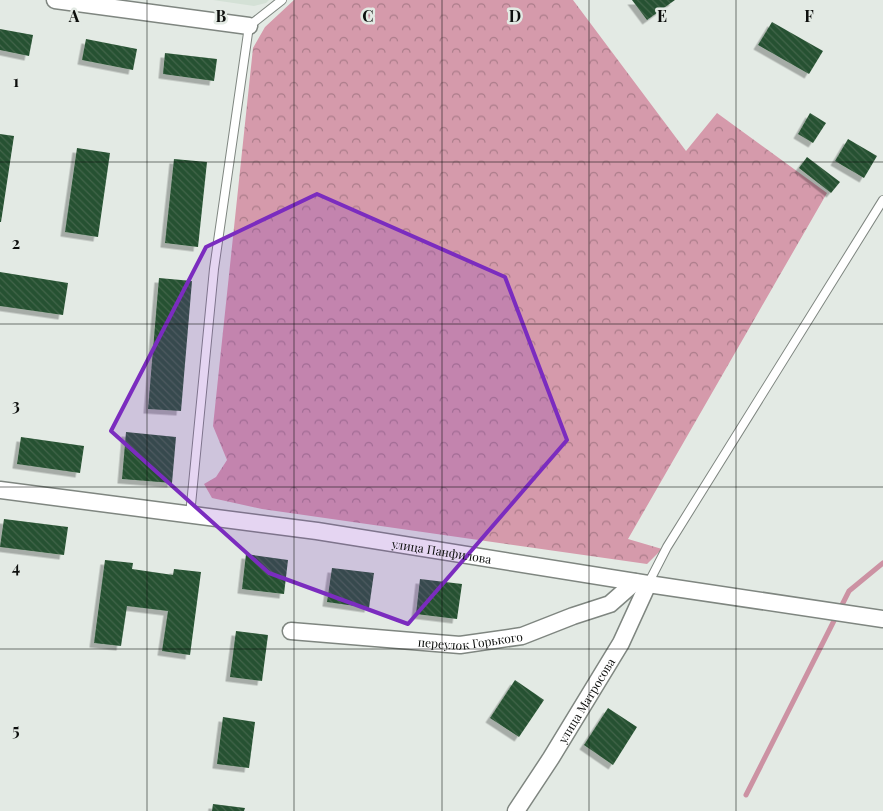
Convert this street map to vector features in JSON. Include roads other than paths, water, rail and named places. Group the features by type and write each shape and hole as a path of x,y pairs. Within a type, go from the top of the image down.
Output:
{"street":[{"path":"55,0 249,26"},
{"name":"улица Панфилова","path":"0,491 317,530 642,583 883,619"},
{"name":"переулок Горького","path":"291,631 460,645 522,636 610,604 642,583"},
{"name":"улица Матросова","path":"516,811 551,758 621,643 642,583"}],"lane":[{"path":"190,514 214,269 249,26 282,0"},
{"path":"642,583 667,547 883,200"}],"waterway":[{"path":"746,795 849,591 883,563"}]}
